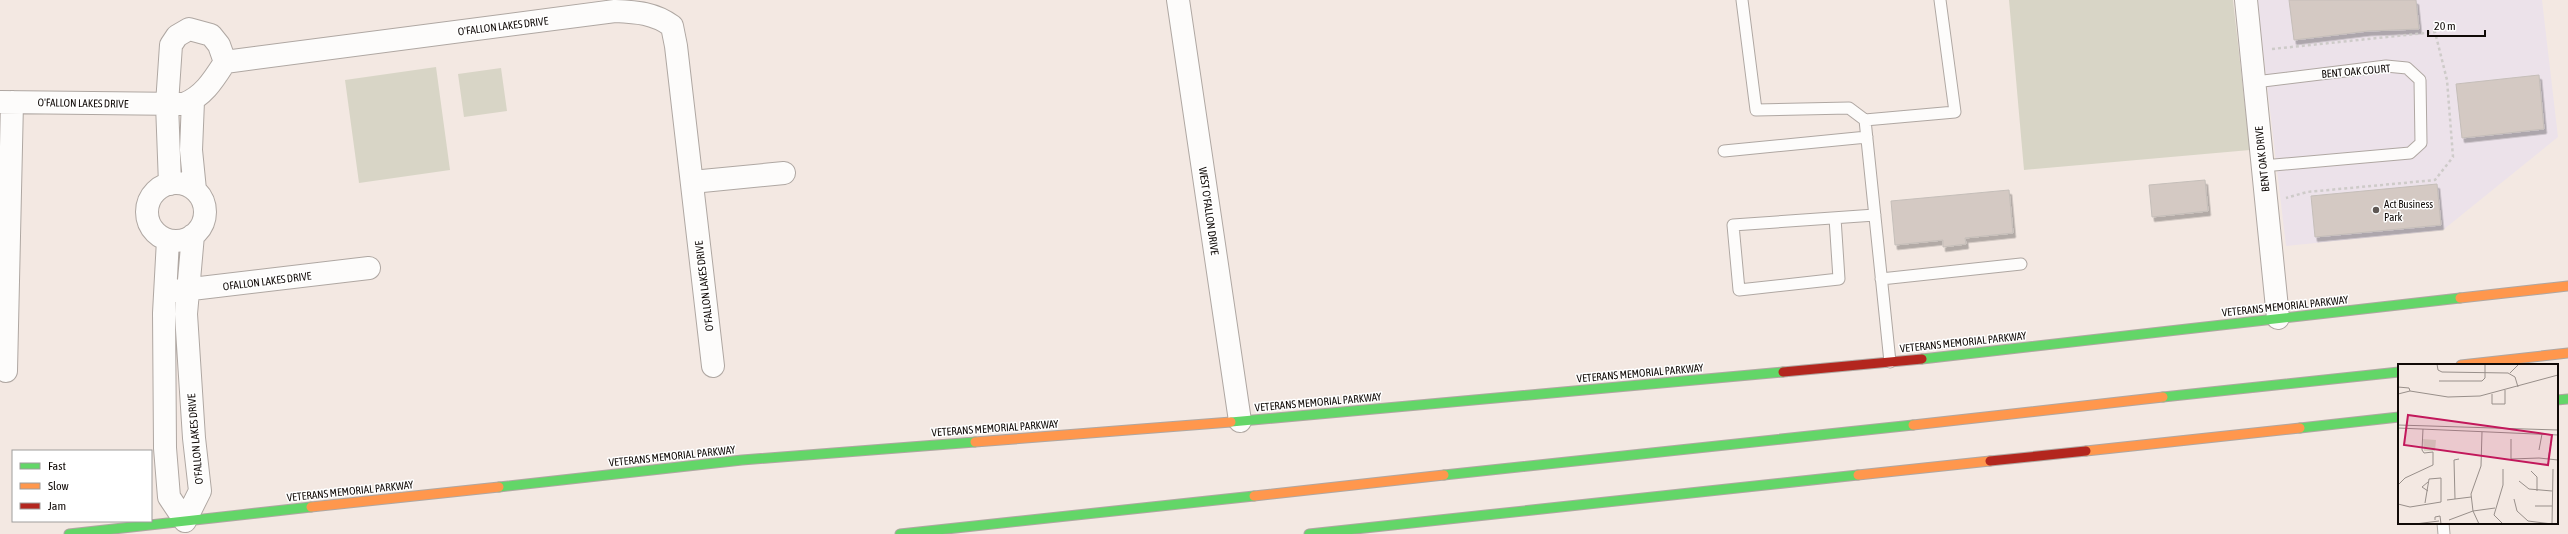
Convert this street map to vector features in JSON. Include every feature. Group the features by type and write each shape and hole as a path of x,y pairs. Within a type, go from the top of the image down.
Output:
{"main road":[{"name":"VETERANS MEMORIAL PARKWAY","path":"69,534 742,460 1240,421 1890,362 2568,286"},
{"path":"2470,364 2568,353"},
{"path":"900,534 2398,372"},
{"path":"2558,400 2568,399"},
{"path":"1309,534 2398,417"}],"street":[{"name":"WEST O'FALLON DRIVE","path":"1178,0 1240,421"},
{"name":"BENT OAK DRIVE","path":"2246,0 2278,318"},
{"name":"O'FALLON LAKES DRIVE","path":"225,62 615,11 637,12 660,17 672,26 676,46 713,366"},
{"path":"170,184 167,104 170,45 177,36 189,30 211,35 219,45 225,62 211,84 193,101"},
{"name":"O'FALLON LAKES DRIVE","path":"6,102 184,104 193,101 192,150 195,190 200,196 205,213 199,231 193,235 186,314 194,438 200,491 185,521"},
{"path":"6,102 6,371"},
{"path":"692,182 784,173"},
{"path":"193,235 186,239 168,240 154,230 147,213 153,194 170,184 188,186 195,190"},
{"path":"168,240 166,291 165,455 169,497 185,521"},
{"name":"OFALLON LAKES DRIVE","path":"166,291 188,292 369,268"}],"lane":[{"path":"1742,0 1756,110 1849,108 1865,120 1955,112 1940,0"},
{"name":"BENT OAK COURT","path":"2255,82 2386,66 2407,68 2420,80 2421,143 2410,153 2263,166"},
{"path":"1865,120 1890,362"},
{"path":"1724,151 1867,137"},
{"path":"1835,218 1838,279 1739,290 1733,225 1875,215"},
{"path":"1881,279 2021,264"},
{"path":"2443,524 2444,534"}],"path":[{"path":"2269,50 2435,32 2447,80 2453,157 2435,180 2307,192 2285,198 2286,205"}],"shaded area":[{"path":"2009,0 2233,0 2250,150 2024,170"},
{"path":"2257,0 2542,0 2558,137 2443,230 2286,246"},
{"path":"436,67 450,170 359,183 345,80"},
{"path":"501,68 507,111 464,117 458,74"}],"building":[{"path":"2289,0 2416,0 2419,29 2368,31 2294,40"},
{"path":"2539,75 2544,129 2462,138 2456,84"},
{"path":"2205,180 2208,211 2152,217 2149,185"},
{"name":"Act Business Park","path":"2437,184 2441,225 2315,237 2311,196"},
{"path":"2009,190 2013,233 1965,238 1966,244 1943,247 1943,240 1895,245 1891,201"}],"traffic: fast":[{"path":"1922,359 2460,298"},
{"path":"1231,422 1783,372"},
{"path":"2163,397 2398,372"},
{"path":"2558,400 2568,399"},
{"path":"2300,428 2398,417"},
{"path":"1444,475 1913,425"},
{"path":"499,487 742,460 975,442"},
{"path":"1309,534 1858,475"},
{"path":"900,534 1254,496"},
{"path":"69,534 311,507"}],"traffic: slow":[{"path":"2460,298 2568,286"},
{"path":"2470,364 2568,353"},
{"path":"1913,425 2163,397"},
{"path":"975,442 1231,422"},
{"path":"2086,451 2300,428"},
{"path":"1858,475 1990,461"},
{"path":"1254,496 1444,475"},
{"path":"311,507 499,487"}],"traffic: jam":[{"path":"1783,372 1922,359"},
{"path":"1990,461 2086,451"}],"place":[{"name":"Act Business Park","path":"2376,210"}]}
